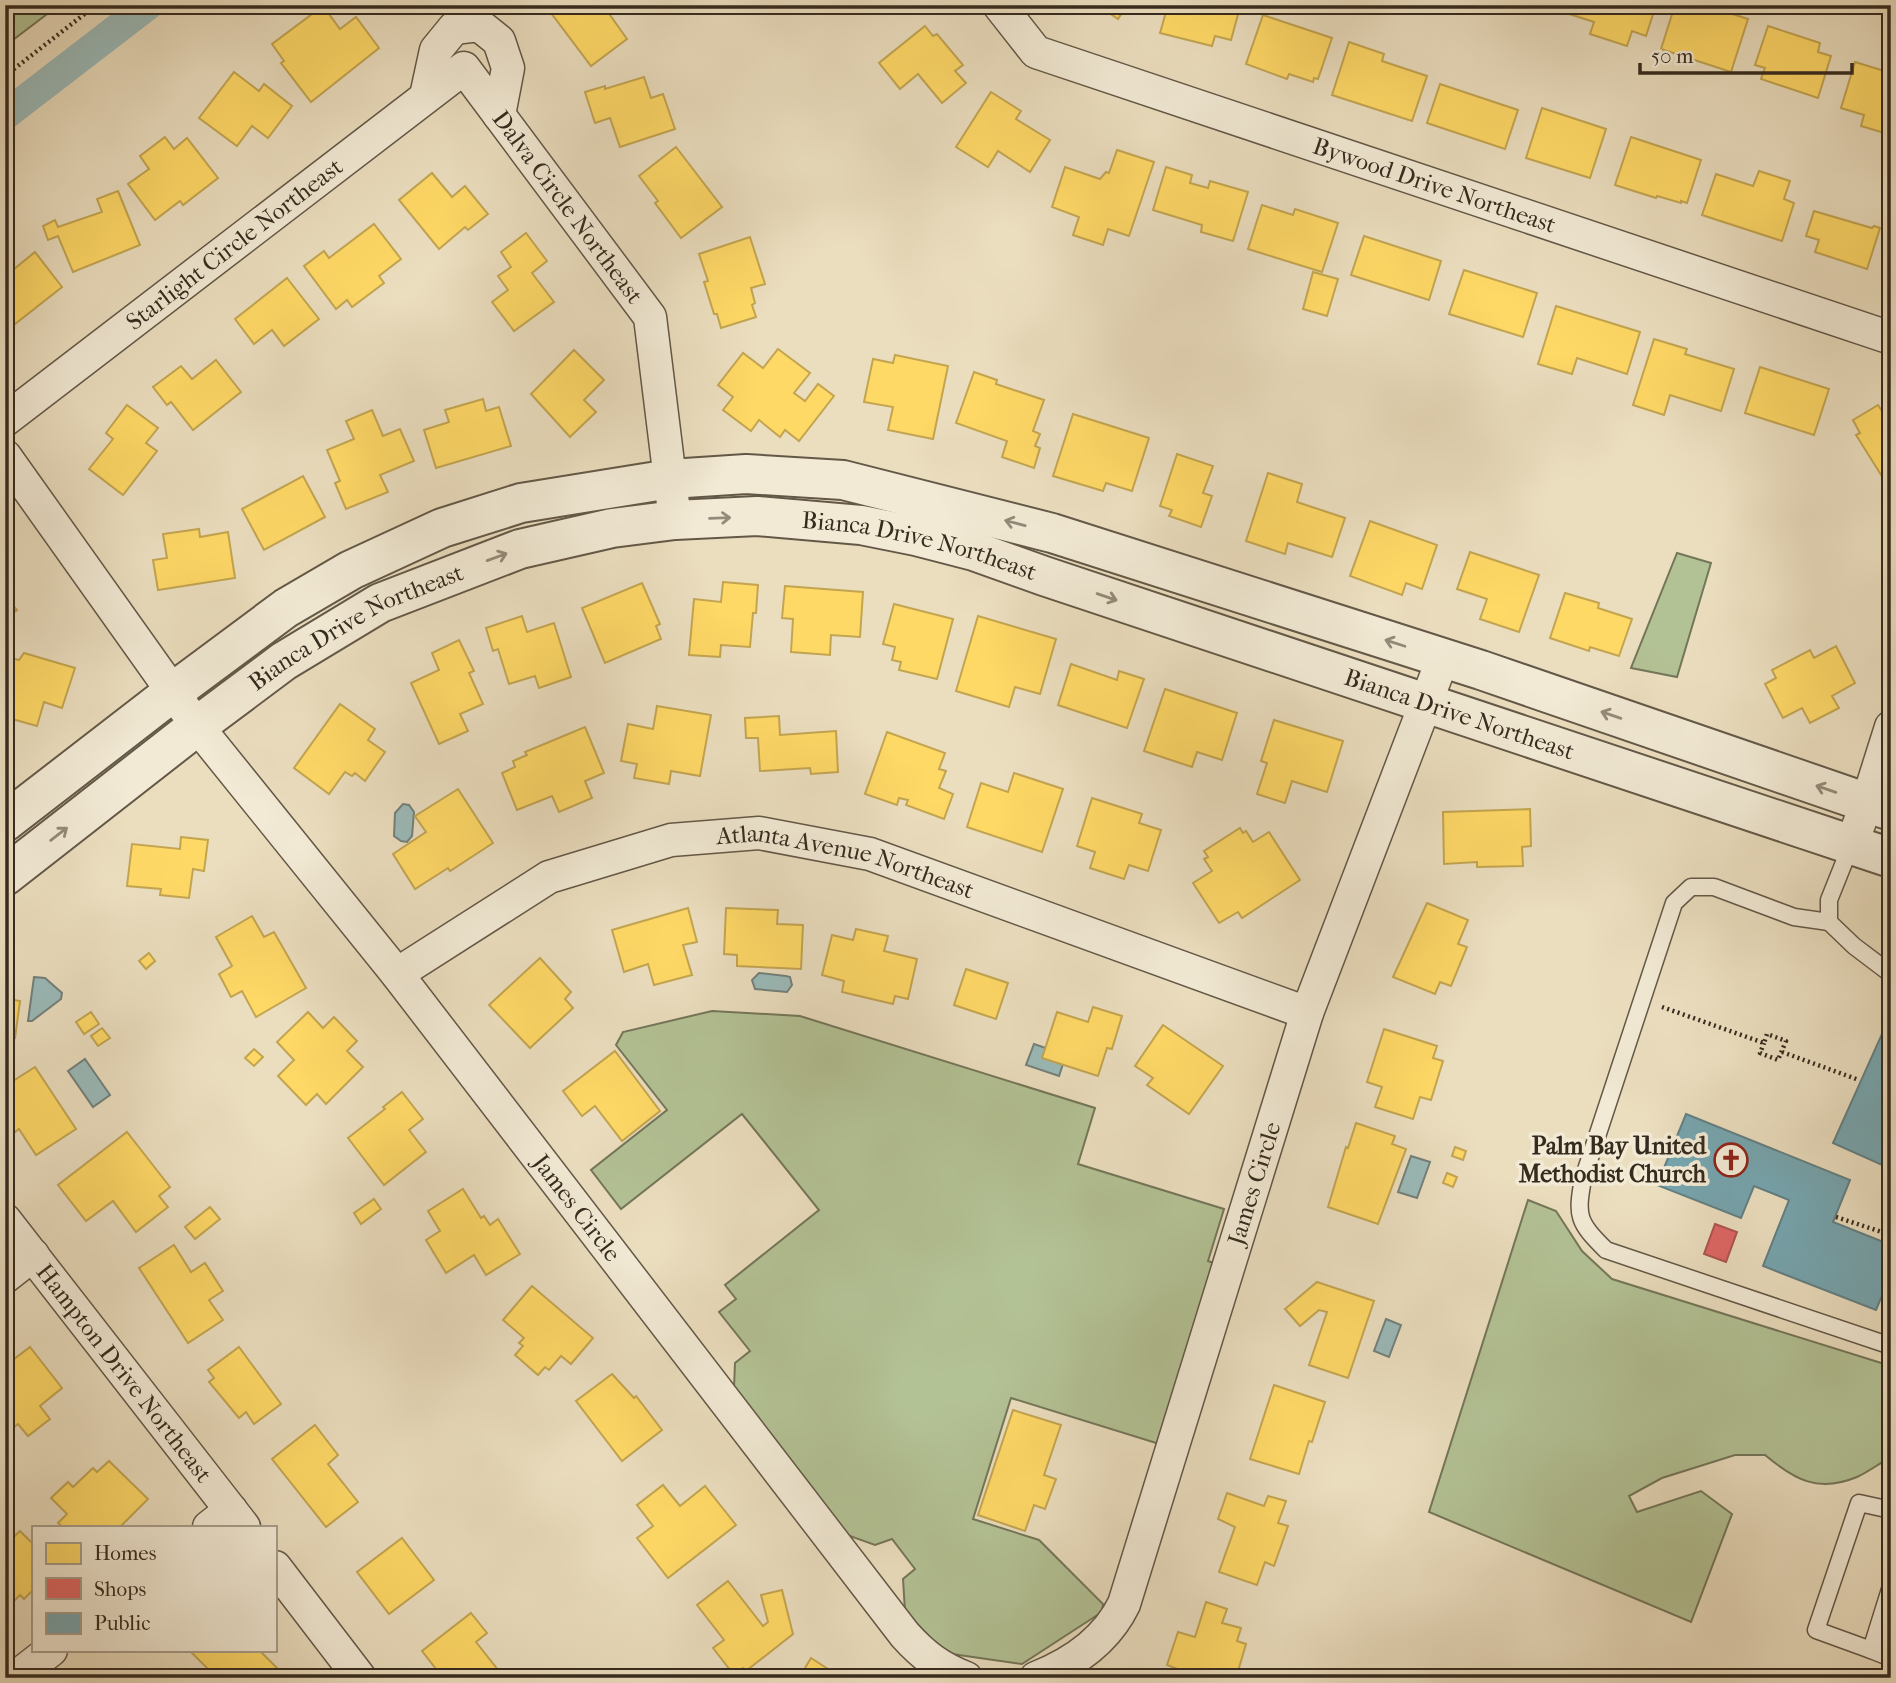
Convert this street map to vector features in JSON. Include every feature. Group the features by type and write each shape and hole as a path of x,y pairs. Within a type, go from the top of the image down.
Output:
{"street":[{"name":"Bywood Drive Northeast","path":"999,5 1033,51 1891,338"},
{"path":"426,96 436,50 454,28 479,25 499,41 508,68 499,115"},
{"name":"Starlight Circle Northeast","path":"11,410 464,68"},
{"name":"Dalva Circle Northeast","path":"464,68 650,317 675,520"},
{"path":"5,456 15,484 197,726"},
{"name":"Bianca Drive Northeast","path":"5,822 286,608 351,569 442,528 521,503 670,479 746,474 843,481 993,516 1443,658 1879,807"},
{"name":"Bianca Drive Northeast","path":"5,876 284,661 380,603 520,549 596,530 675,520 757,516 861,525 974,551 1891,858"},
{"path":"1056,580 1070,539"},
{"name":"James Circle","path":"1036,1678 1068,1671 1115,1622 1124,1604 1307,1013 1443,658"},
{"name":"James Circle","path":"197,726 397,974 905,1635 922,1654 939,1666 966,1678"},
{"path":"1851,845 1879,807 1891,727"},
{"name":"Atlanta Avenue Northeast","path":"397,974 548,877 671,840 760,833 870,854 1307,1013"},
{"name":"Hampton Drive Northeast","path":"5,1220 228,1521"},
{"path":"5,1277 33,1255"},
{"path":"276,1568 360,1678"},
{"path":"15,1678 48,1652"}],"lane":[{"path":"1829,922 1829,900 1851,845"},
{"path":"1891,974 1854,946 1829,922 1794,917 1714,887 1691,887 1674,903 1583,1180 1578,1210 1582,1223 1605,1250 1891,1346"},
{"path":"1891,1510 1859,1503 1816,1630 1891,1658"},
{"path":"1871,1650 1891,1586"}],"path":[{"path":"5,76 96,5"},
{"path":"1642,999 1764,1043"},
{"path":"1767,1034 1786,1041 1778,1060 1760,1053 1764,1043 1767,1034"},
{"path":"1782,1052 1859,1080"},
{"path":"1836,1217 1891,1236"}],"green space":[{"path":"5,5 59,5 5,46"},
{"path":"1677,553 1711,563 1677,677 1631,668"},
{"path":"712,1011 800,1016 1095,1108 1078,1164 1224,1209 1208,1261 1226,1267 1169,1447 1011,1398 973,1519 1039,1540 1103,1604 1102,1612 1022,1664 945,1653 905,1611 903,1579 915,1569 892,1539 875,1545 847,1535 734,1388 735,1363 750,1351 719,1312 736,1299 725,1285 819,1210 742,1114 621,1209 591,1170 667,1110 616,1045 623,1032"},
{"path":"1528,1200 1556,1211 1582,1251 1612,1279 1891,1366 1891,1457 1861,1475 1843,1482 1819,1484 1797,1477 1765,1455 1735,1455 1662,1478 1629,1496 1637,1512 1701,1491 1732,1514 1691,1622 1429,1512"}],"water":[{"path":"403,804 409,805 414,812 412,836 407,842 394,836 395,813"},
{"path":"759,973 790,977 792,985 787,992 755,989 752,980"},
{"path":"34,977 45,978 62,993 61,999 32,1021 28,1021"},
{"path":"1034,1044 1066,1055 1059,1076 1026,1065"},
{"path":"85,1059 110,1095 93,1107 68,1071"},
{"path":"1411,1156 1430,1162 1417,1198 1398,1192"},
{"path":"1386,1319 1401,1325 1389,1357 1374,1351"}],"building: Homes":[{"path":"545,5 614,5 617,10 610,15 627,39 591,66"},
{"path":"1098,5 1127,5 1118,19"},
{"path":"1168,5 1215,5 1239,11 1231,40 1215,36 1212,46 1160,33"},
{"path":"1562,5 1656,5 1646,36 1632,31 1627,46 1590,34 1594,22 1560,11"},
{"path":"1675,5 1704,5 1748,19 1731,72 1661,49"},
{"path":"323,6 340,29 356,17 379,48 311,102 281,63 284,61 272,44"},
{"path":"1263,15 1332,38 1318,79 1314,78 1313,82 1289,74 1287,79 1246,64"},
{"path":"925,26 933,36 937,34 963,65 955,71 966,83 942,103 918,74 900,89 879,63"},
{"path":"1768,26 1820,43 1818,52 1831,56 1818,98 1761,79 1765,68 1755,65"},
{"path":"1349,42 1384,54 1382,61 1427,76 1412,121 1332,95"},
{"path":"1855,62 1891,73 1891,135 1861,126 1864,115 1841,108"},
{"path":"234,72 259,91 264,84 292,106 268,138 252,126 237,146 199,118"},
{"path":"644,77 651,98 663,94 675,129 620,147 610,118 595,123 585,92"},
{"path":"1440,84 1518,110 1505,149 1427,123"},
{"path":"991,92 1021,111 1016,119 1050,140 1030,172 998,151 988,167 956,147"},
{"path":"1542,108 1606,129 1590,178 1526,158"},
{"path":"165,137 174,149 187,138 218,178 183,205 180,201 155,220 128,184 149,169 140,156"},
{"path":"1631,137 1701,160 1687,203 1657,196 1656,198 1615,185"},
{"path":"676,147 722,207 681,238 639,176"},
{"path":"1117,150 1154,162 1129,236 1108,229 1103,245 1073,235 1079,217 1052,207 1065,167 1100,179 1106,172 1109,173"},
{"path":"1166,167 1192,175 1190,183 1208,188 1210,181 1248,192 1233,241 1201,232 1202,225 1153,210"},
{"path":"1759,171 1790,181 1784,199 1794,203 1782,241 1702,215 1716,174 1753,186"},
{"path":"432,173 452,197 465,186 488,214 468,230 465,227 439,249 399,200"},
{"path":"118,191 140,245 73,272 58,236 48,240 43,226 55,220 58,227 102,212 97,199"},
{"path":"1262,205 1293,215 1295,209 1338,223 1322,272 1248,249"},
{"path":"1814,211 1880,228 1867,269 1815,252 1819,240 1806,236"},
{"path":"374,224 401,259 379,276 384,283 352,307 347,300 336,309 304,266 324,251 329,258"},
{"path":"526,233 547,261 532,273 554,302 514,331 492,302 508,290 498,276 511,267 501,252"},
{"path":"1364,236 1441,261 1429,300 1351,275"},
{"path":"750,237 765,284 751,288 756,317 721,328 704,282 708,281 699,254"},
{"path":"35,252 62,287 5,332 5,264 8,262 14,269"},
{"path":"1464,270 1537,293 1523,337 1449,314"},
{"path":"1313,272 1338,279 1327,316 1303,309"},
{"path":"287,278 319,319 284,346 272,330 254,344 235,319"},
{"path":"1556,306 1640,332 1627,374 1577,358 1572,374 1538,364"},
{"path":"1654,339 1687,349 1685,354 1734,369 1721,411 1670,395 1664,415 1633,405"},
{"path":"778,349 810,373 794,393 805,401 818,384 834,396 799,441 785,430 780,437 759,420 751,431 723,410 733,397 718,385 743,353 763,368"},
{"path":"574,350 604,380 584,400 596,412 570,437 531,394"},
{"path":"895,355 948,366 933,439 888,430 893,407 864,402 873,359 893,363"},
{"path":"216,360 241,392 193,430 171,402 167,405 153,387 181,366 192,379"},
{"path":"1760,367 1829,389 1814,435 1745,413"},
{"path":"974,372 997,380 996,384 1044,400 1033,431 1040,434 1035,446 1040,448 1034,468 1002,457 1007,441 956,423"},
{"path":"483,399 486,411 499,407 511,446 436,468 424,430 449,422 445,410"},
{"path":"127,405 158,428 146,443 157,451 123,495 89,469 113,439 106,433"},
{"path":"1878,405 1891,425 1891,474 1883,478 1856,435 1860,433 1853,420"},
{"path":"372,410 383,436 400,429 414,461 380,475 388,492 346,509 335,483 340,481 327,450 354,439 346,421"},
{"path":"1073,414 1149,438 1132,491 1106,483 1103,491 1053,476"},
{"path":"1177,454 1213,466 1203,493 1212,496 1201,527 1169,516 1172,510 1160,506"},
{"path":"1268,473 1302,484 1297,502 1345,518 1332,557 1288,543 1285,554 1246,541"},
{"path":"303,476 325,517 264,550 242,509"},
{"path":"1370,521 1437,545 1422,589 1406,583 1402,595 1350,576"},
{"path":"199,529 200,537 228,532 235,578 158,590 153,560 167,558 163,534"},
{"path":"1470,552 1539,575 1519,632 1480,619 1487,599 1457,589"},
{"path":"723,582 758,585 750,647 721,645 720,657 689,655 694,599 721,602"},
{"path":"642,583 660,624 656,626 661,639 605,663 582,608"},
{"path":"785,586 863,592 860,637 831,635 830,655 791,652 793,619 782,618"},
{"path":"1565,593 1599,603 1598,608 1632,619 1619,656 1590,647 1589,651 1550,638"},
{"path":"5,596 17,610 5,619"},
{"path":"894,604 953,619 937,679 899,670 901,662 892,660 895,647 883,644"},
{"path":"522,616 527,632 554,623 571,677 539,688 535,676 509,684 498,649 493,651 486,628"},
{"path":"978,616 1056,639 1040,694 1015,687 1009,707 956,691"},
{"path":"459,640 474,671 469,673 483,704 460,714 468,731 439,744 411,683 439,670 432,653"},
{"path":"1836,646 1855,683 1832,696 1839,708 1810,723 1802,708 1783,718 1765,684 1776,678 1772,670 1810,650 1814,658"},
{"path":"24,653 75,668 62,708 44,702 37,726 5,717 7,657 19,660"},
{"path":"1071,664 1117,680 1119,671 1144,679 1127,728 1058,705"},
{"path":"1165,689 1237,713 1222,760 1197,752 1192,767 1144,751"},
{"path":"340,704 375,729 368,740 385,752 365,781 355,773 352,776 345,772 329,794 294,768"},
{"path":"657,706 711,715 700,776 671,771 669,784 634,778 637,764 621,761 628,724 653,729"},
{"path":"779,716 780,735 836,731 838,772 811,774 810,768 760,771 758,738 746,738 745,718"},
{"path":"1274,720 1343,741 1327,792 1292,781 1285,803 1257,794 1267,763 1261,761"},
{"path":"585,727 604,773 585,781 592,798 559,812 552,796 517,810 502,773 515,767 513,761 527,755 525,752"},
{"path":"887,732 945,753 939,769 946,771 939,788 953,794 944,819 906,805 908,800 899,798 897,805 865,794"},
{"path":"1014,773 1063,789 1042,852 967,827 981,783 1008,792"},
{"path":"458,789 493,843 450,871 448,868 415,889 393,854 426,832 415,816"},
{"path":"1092,798 1142,814 1139,823 1161,830 1148,871 1129,865 1124,879 1090,868 1095,852 1077,846"},
{"path":"1530,809 1531,846 1522,847 1523,866 1477,867 1477,862 1444,864 1443,812"},
{"path":"1240,828 1243,833 1246,831 1253,842 1269,832 1300,880 1242,918 1238,912 1219,923 1193,883 1212,871 1204,859 1208,857 1204,851"},
{"path":"181,837 208,840 204,871 193,869 189,898 160,895 161,889 127,886 132,844 180,849"},
{"path":"1427,903 1468,920 1458,944 1467,947 1451,986 1440,982 1435,994 1393,977"},
{"path":"688,908 697,942 683,945 692,975 654,985 648,964 624,972 612,930"},
{"path":"726,908 778,910 777,924 803,925 801,969 737,966 737,955 724,954"},
{"path":"252,916 264,937 274,932 306,988 256,1017 242,991 231,997 219,974 232,966 216,937"},
{"path":"856,929 888,936 884,951 917,959 908,999 895,996 893,1004 842,992 844,981 822,975 832,935 853,940"},
{"path":"149,953 155,961 146,969 139,961"},
{"path":"540,958 571,992 565,999 573,1008 530,1048 489,1005"},
{"path":"966,969 1008,983 996,1019 954,1005"},
{"path":"5,971 13,972 9,999 20,1001 15,1038 5,1036"},
{"path":"1093,1007 1122,1016 1112,1049 1107,1048 1098,1076 1042,1058 1057,1012 1088,1022"},
{"path":"91,1012 99,1024 84,1034 76,1022"},
{"path":"308,1012 323,1028 334,1017 357,1041 347,1051 363,1067 326,1104 317,1094 306,1105 278,1076 294,1060 277,1042"},
{"path":"1163,1025 1223,1066 1189,1114 1147,1085 1153,1078 1135,1066"},
{"path":"102,1028 110,1038 98,1046 91,1036"},
{"path":"1384,1029 1437,1046 1433,1058 1443,1061 1431,1100 1420,1097 1413,1119 1375,1107 1382,1087 1367,1082"},
{"path":"254,1049 263,1057 254,1066 245,1058"},
{"path":"615,1051 660,1111 622,1141 595,1106 582,1116 563,1091"},
{"path":"35,1067 76,1129 36,1155 19,1129 15,1132 5,1117 5,1086"},
{"path":"402,1092 423,1119 409,1130 426,1152 384,1185 348,1138"},
{"path":"1356,1123 1395,1136 1392,1144 1406,1149 1378,1224 1328,1207"},
{"path":"127,1132 170,1187 159,1196 168,1207 136,1232 113,1201 86,1221 58,1185"},
{"path":"1455,1147 1466,1151 1463,1160 1452,1156"},
{"path":"1447,1173 1457,1177 1453,1187 1443,1183"},
{"path":"463,1189 481,1218 484,1216 490,1225 498,1219 520,1254 486,1275 474,1255 446,1273 426,1240 440,1231 428,1211"},
{"path":"374,1199 381,1209 361,1224 354,1213"},
{"path":"210,1207 220,1219 195,1239 185,1227"},
{"path":"174,1245 191,1272 205,1263 223,1291 209,1300 223,1320 188,1343 139,1268"},
{"path":"1317,1282 1374,1301 1348,1378 1309,1365 1327,1312 1319,1310 1300,1326 1285,1309"},
{"path":"532,1286 593,1338 571,1364 561,1356 549,1370 545,1367 538,1375 515,1355 523,1346 519,1343 524,1338 503,1320"},
{"path":"30,1347 62,1388 40,1406 50,1419 28,1436 18,1424 6,1433 5,1366"},
{"path":"239,1347 281,1404 254,1424 246,1412 239,1418 209,1382 214,1378 208,1370"},
{"path":"612,1374 634,1398 636,1396 662,1430 622,1461 576,1401"},
{"path":"1274,1385 1325,1402 1299,1474 1250,1459"},
{"path":"1013,1410 1061,1425 1044,1475 1056,1479 1045,1509 1034,1505 1025,1531 978,1515"},
{"path":"315,1425 338,1455 328,1464 358,1502 326,1527 272,1459"},
{"path":"109,1461 148,1499 121,1526 62,1526 58,1523 67,1514 51,1498 68,1482 73,1487 93,1468 97,1472"},
{"path":"663,1485 680,1506 705,1486 736,1525 668,1578 637,1538 653,1526 637,1505"},
{"path":"1227,1493 1264,1506 1268,1496 1286,1501 1278,1523 1288,1526 1274,1566 1265,1562 1257,1585 1219,1572 1235,1527 1218,1519"},
{"path":"20,1531 32,1543 32,1591 24,1599 20,1595 7,1608 5,1545"},
{"path":"402,1538 434,1580 389,1614 357,1572"},
{"path":"728,1581 763,1626 768,1622 761,1595 782,1590 793,1634 746,1671 743,1668 734,1675 713,1648 724,1640 697,1605"},
{"path":"1206,1602 1227,1609 1222,1623 1241,1628 1237,1641 1246,1644 1236,1678 1181,1678 1183,1671 1167,1665 1178,1632 1195,1637"},
{"path":"471,1613 487,1633 476,1642 502,1675 499,1678 451,1678 445,1670 440,1674 422,1651"},
{"path":"191,1652 261,1652 278,1669 269,1678 217,1678"},
{"path":"811,1658 842,1678 799,1678"}],"building: Shops":[{"path":"1715,1224 1737,1232 1726,1262 1704,1254"}],"building: Public":[{"path":"1891,1014 1891,1169 1833,1143"},
{"name":"Palm Bay United Methodist Church","path":"1686,1114 1850,1180 1833,1222 1891,1245 1891,1274 1876,1310 1763,1266 1789,1200 1754,1186 1741,1218 1657,1185"}],"waterway":[{"path":"5,115 148,5"}],"place":[{"name":"Palm Bay United Methodist Church","path":"1731,1160"}]}
